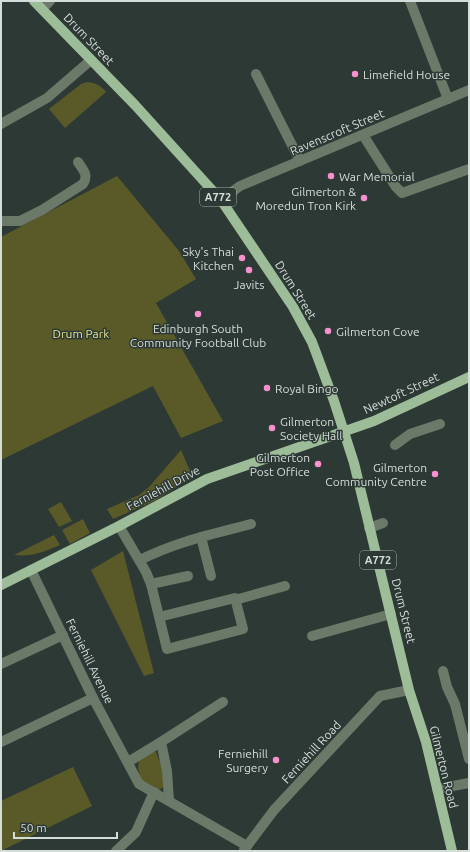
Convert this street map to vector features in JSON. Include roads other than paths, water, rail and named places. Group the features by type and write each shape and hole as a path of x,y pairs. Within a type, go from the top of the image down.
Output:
{"main road":[{"name":"Drum Street","path":"34,1 178,152 221,200 299,316 319,359 354,463 409,690"},
{"name":"Newtoft Street","path":"344,432 374,421 469,377"},
{"name":"Ferniehill Drive","path":"1,585 119,526 207,479 344,432"},
{"name":"Gilmerton Road","path":"409,690 426,742 452,851"}],"street":[{"path":"42,9 50,1"},
{"path":"410,1 448,99"},
{"path":"1,124 47,98 91,60"},
{"path":"256,74 300,161"},
{"name":"Ravenscroft Street","path":"221,200 240,186 468,92"},
{"path":"363,135 396,187 402,193 469,168"},
{"path":"1,221 20,220 42,210 83,184 86,179 86,175 78,162"},
{"path":"396,445 410,434 440,424"},
{"path":"369,528 383,523"},
{"path":"140,560 159,550 251,524"},
{"path":"119,526 140,560 151,584 167,649 243,629 235,600"},
{"path":"201,537 211,576"},
{"name":"Ferniehill Avenue","path":"31,570 93,698 139,784 169,800 245,848"},
{"path":"151,584 188,576"},
{"path":"159,616 235,598 235,600 285,586"},
{"path":"312,636 391,614"},
{"path":"1,664 63,635"},
{"path":"443,671 447,688 455,704 469,759"},
{"name":"Ferniehill Road","path":"245,848 274,810 380,696 409,690"},
{"path":"1,742 93,698"},
{"path":"128,762 223,702"},
{"path":"161,742 167,771 169,800"},
{"path":"437,789 469,783"},
{"path":"116,851 136,832 154,792"}],"place":[{"name":"Limefield House","path":"355,74"},
{"name":"War Memorial","path":"331,176"},
{"name":"Gilmerton & Moredun Tron Kirk","path":"364,198"},
{"name":"Sky's Thai Kitchen","path":"242,258"},
{"name":"Javits","path":"249,270"},
{"name":"Edinburgh South Community Football Club","path":"198,314"},
{"name":"Gilmerton Cove","path":"328,331"},
{"name":"Royal Bingo","path":"267,388"},
{"name":"Gilmerton Society Hall","path":"272,428"},
{"name":"Gilmerton Post Office","path":"318,464"},
{"name":"Gilmerton Community Centre","path":"435,474"},
{"name":"Ferniehill Surgery","path":"276,760"}],"park label":[{"name":"Drum Park","path":"81,333"}]}
